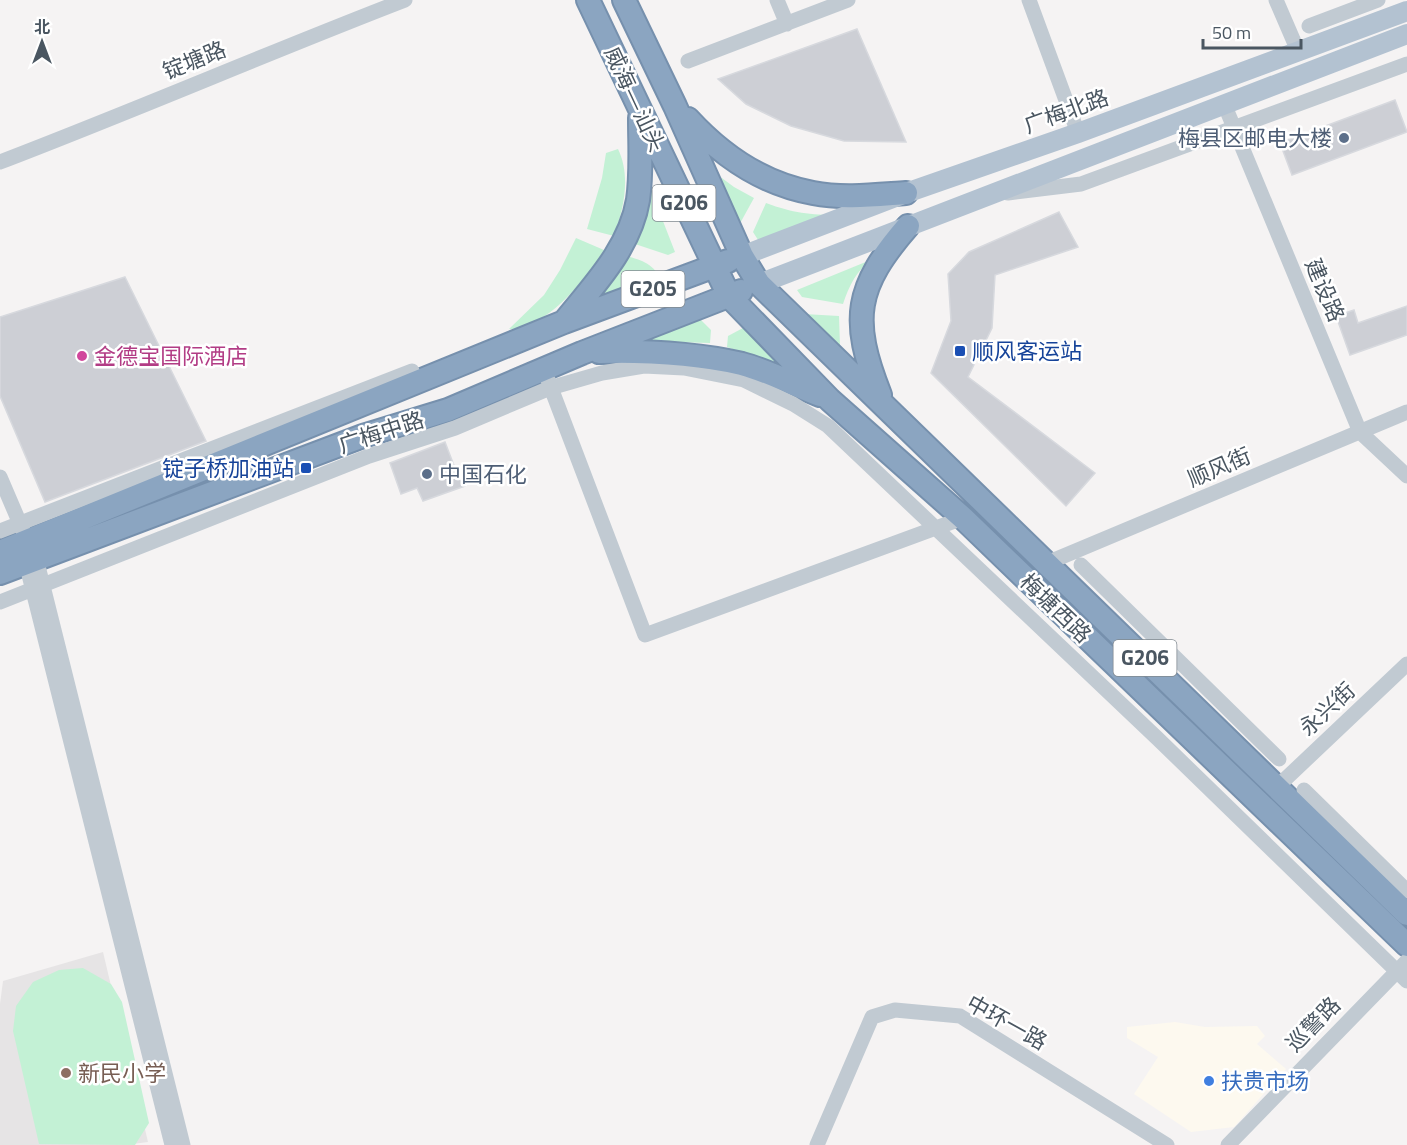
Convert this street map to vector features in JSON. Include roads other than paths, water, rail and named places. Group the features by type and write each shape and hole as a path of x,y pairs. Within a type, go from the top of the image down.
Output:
{"highway":[{"name":"威海—汕头","path":"588,0 729,296"},
{"name":"威海—汕头","path":"624,0 675,106 741,256 759,284"},
{"path":"675,106 707,139 738,164 772,182 814,194 856,196 906,193"},
{"path":"564,322 611,263 627,235 639,191 640,111"},
{"path":"883,402 868,364 863,342 862,303 867,286 878,265 908,226"},
{"name":"广梅中路","path":"0,573 27,546 564,322 741,256"},
{"name":"广梅中路","path":"0,552 27,546 547,378 582,353 759,284"},
{"name":"梅塘西路","path":"759,284 883,402 1407,914"},
{"name":"梅塘西路","path":"729,296 830,400 963,518 1407,945"},
{"path":"623,300 634,333"},
{"path":"582,353 643,351 695,355 744,365 830,400"}],"main road":[{"name":"广梅北路","path":"741,256 906,193 1078,133 1407,11"},
{"path":"759,284 1407,34"}],"street":[{"name":"锭塘路","path":"0,162 405,0"},
{"path":"777,0 787,24"},
{"path":"688,61 848,0"},
{"path":"1029,0 1078,133"},
{"path":"1275,0 1298,51"},
{"path":"1309,26 1378,0"},
{"path":"984,196 1081,184 1407,64"},
{"name":"建设路","path":"1225,106 1360,432 1407,476"},
{"path":"0,602 369,456 455,428 547,378 644,366 684,368 744,380 793,404 828,426 1404,971"},
{"path":"547,378 645,635 963,518"},
{"name":"顺风街","path":"1047,563 1407,412"},
{"path":"0,477 27,546 172,1145"},
{"path":"0,531 27,546"},
{"path":"1081,565 1279,759"},
{"path":"37,587 183,1145"},
{"name":"永兴街","path":"1277,787 1407,664"},
{"path":"1304,790 1407,891"},
{"name":"巡警路","path":"1228,1145 1404,971"},
{"name":"中环一路","path":"818,1145 872,1017 895,1010 960,1016 1167,1145"}],"place":[{"name":"梅县区邮电大楼","path":"1344,138"},
{"name":"顺风客运站","path":"960,351"},
{"name":"金德宝国际酒店","path":"82,356"},
{"name":"锭子桥加油站","path":"306,468"},
{"name":"中国石化","path":"427,474"},
{"name":"新民小学","path":"66,1073"},
{"name":"扶贵市场","path":"1209,1081"}]}
